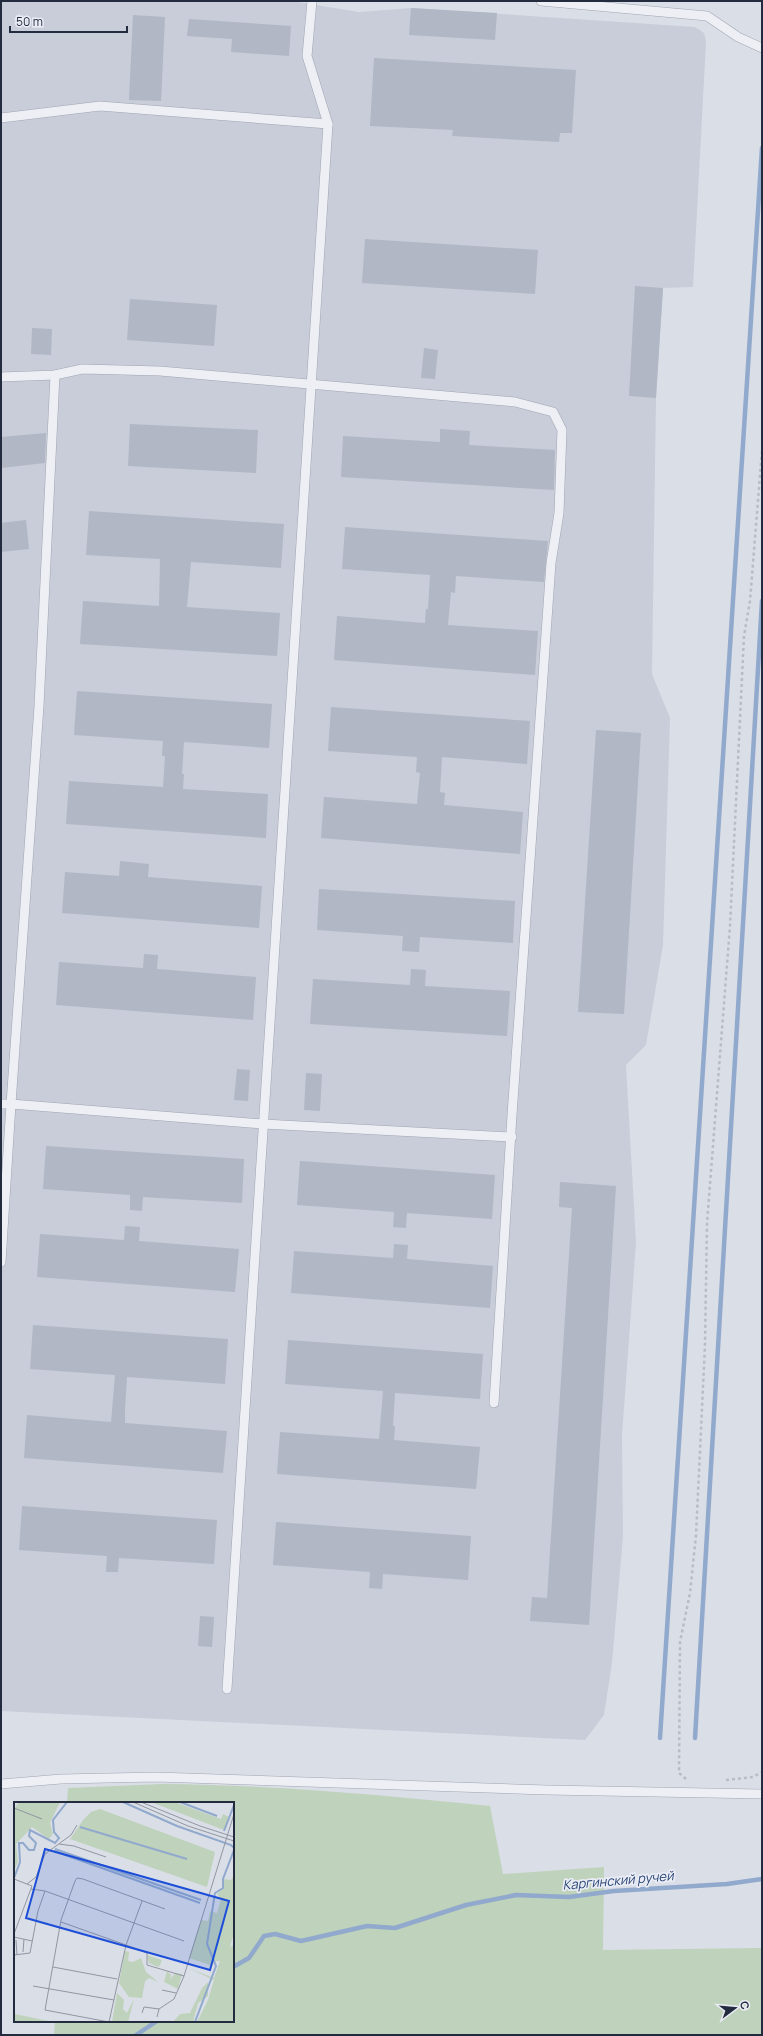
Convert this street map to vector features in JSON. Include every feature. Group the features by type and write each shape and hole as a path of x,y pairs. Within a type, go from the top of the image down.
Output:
{"lane":[{"path":"227,1689 328,124 307,56 312,1"},
{"path":"541,1 707,16 738,37 762,48"},
{"path":"1,118 100,106 328,124"},
{"path":"1,378 55,375 82,369 160,371 515,402 553,412 562,430 559,513 551,571 494,1402"},
{"path":"1,1262 39,706 55,375"},
{"path":"1,1104 263,1124 512,1137"},
{"path":"1,1784 62,1779 156,1777 547,1790 762,1794"}],"path":[{"path":"688,1780 683,1778 679,1773 680,1642 690,1593 696,1535 705,1345 707,1223 730,926 744,636 750,601 762,450"},
{"path":"722,1781 753,1777 762,1772"}],"shaded area":[{"path":"1,1 291,1 359,12 411,8 695,27 704,33 706,42 693,287 663,288 656,398 652,674 670,718 663,945 646,1045 626,1065 636,1243 622,1435 623,1536 612,1663 604,1715 585,1740 1,1711"}],"green space":[{"path":"162,1784 244,1786 367,1794 490,1806 503,1874 604,1867 603,1950 762,1948 762,2035 54,2035 55,2022 234,2022 234,1802 67,1802 68,1788"}],"building":[{"path":"411,8 497,13 495,40 409,35"},
{"path":"133,15 165,17 161,101 129,100"},
{"path":"189,19 291,26 289,56 231,52 232,39 187,36"},
{"path":"374,58 576,70 572,133 560,133 559,142 452,136 453,130 370,126"},
{"path":"365,239 538,250 535,294 362,283"},
{"path":"635,286 663,288 656,398 629,396"},
{"path":"130,299 217,305 214,346 127,340"},
{"path":"32,328 52,329 51,355 31,354"},
{"path":"424,348 438,350 435,379 421,378"},
{"path":"130,424 258,430 256,473 128,466"},
{"path":"440,429 470,431 469,445 555,450 554,490 341,477 343,436 440,442"},
{"path":"46,433 45,463 1,468 1,437"},
{"path":"89,511 284,524 281,568 191,562 187,607 280,613 277,656 80,644 83,601 159,606 160,559 86,555"},
{"path":"26,520 29,549 1,552 1,523"},
{"path":"345,527 548,541 544,582 456,576 455,593 451,592 448,625 538,631 535,675 334,660 337,616 425,623 426,609 428,609 430,575 342,569"},
{"path":"77,691 272,704 269,748 184,742 182,774 184,774 183,789 268,794 266,838 66,824 69,781 163,787 165,756 162,756 163,741 74,735"},
{"path":"331,707 530,721 527,764 442,757 440,792 445,793 444,805 523,812 520,854 321,838 324,797 417,804 420,773 416,772 417,757 328,751"},
{"path":"596,730 641,733 624,1014 578,1012"},
{"path":"120,861 149,864 148,877 262,886 259,928 62,913 65,872 119,876"},
{"path":"319,889 515,901 513,943 420,937 419,952 402,951 403,936 317,930"},
{"path":"144,954 158,955 157,969 256,977 253,1020 56,1005 59,962 143,968"},
{"path":"411,969 426,970 425,986 510,991 507,1036 310,1024 313,979 410,985"},
{"path":"237,1069 250,1070 248,1101 234,1100"},
{"path":"306,1073 322,1074 320,1111 304,1110"},
{"path":"46,1146 244,1159 242,1203 143,1197 142,1211 130,1210 130,1195 43,1189"},
{"path":"300,1161 495,1175 492,1219 407,1213 406,1228 393,1227 394,1212 297,1205"},
{"path":"560,1182 616,1186 589,1625 530,1621 532,1597 547,1598 572,1208 559,1207"},
{"path":"125,1226 140,1227 139,1241 239,1249 235,1292 37,1277 40,1234 124,1240"},
{"path":"394,1244 408,1245 407,1259 493,1266 490,1308 291,1293 294,1251 393,1258"},
{"path":"33,1325 228,1339 225,1384 127,1377 125,1408 125,1423 227,1431 223,1473 24,1458 27,1415 111,1422 115,1375 30,1369"},
{"path":"288,1340 483,1354 480,1399 395,1393 393,1426 395,1426 394,1440 480,1447 476,1489 277,1474 280,1432 379,1439 383,1391 285,1384"},
{"path":"22,1506 217,1520 214,1564 119,1558 118,1572 106,1572 107,1556 19,1550"},
{"path":"276,1522 471,1536 468,1580 383,1574 382,1589 369,1588 370,1572 273,1565"},
{"path":"200,1616 214,1617 212,1647 198,1646"}],"waterway":[{"path":"660,1738 762,148"},
{"path":"695,1738 762,601"},
{"name":"Каргинский ручей","path":"234,1966 249,1958 264,1936 275,1934 301,1941 367,1926 395,1928 466,1905 516,1895 569,1897 614,1891 727,1884 762,1879"},
{"name":"Каргинский ручей","path":"136,2035 156,2022"}]}
